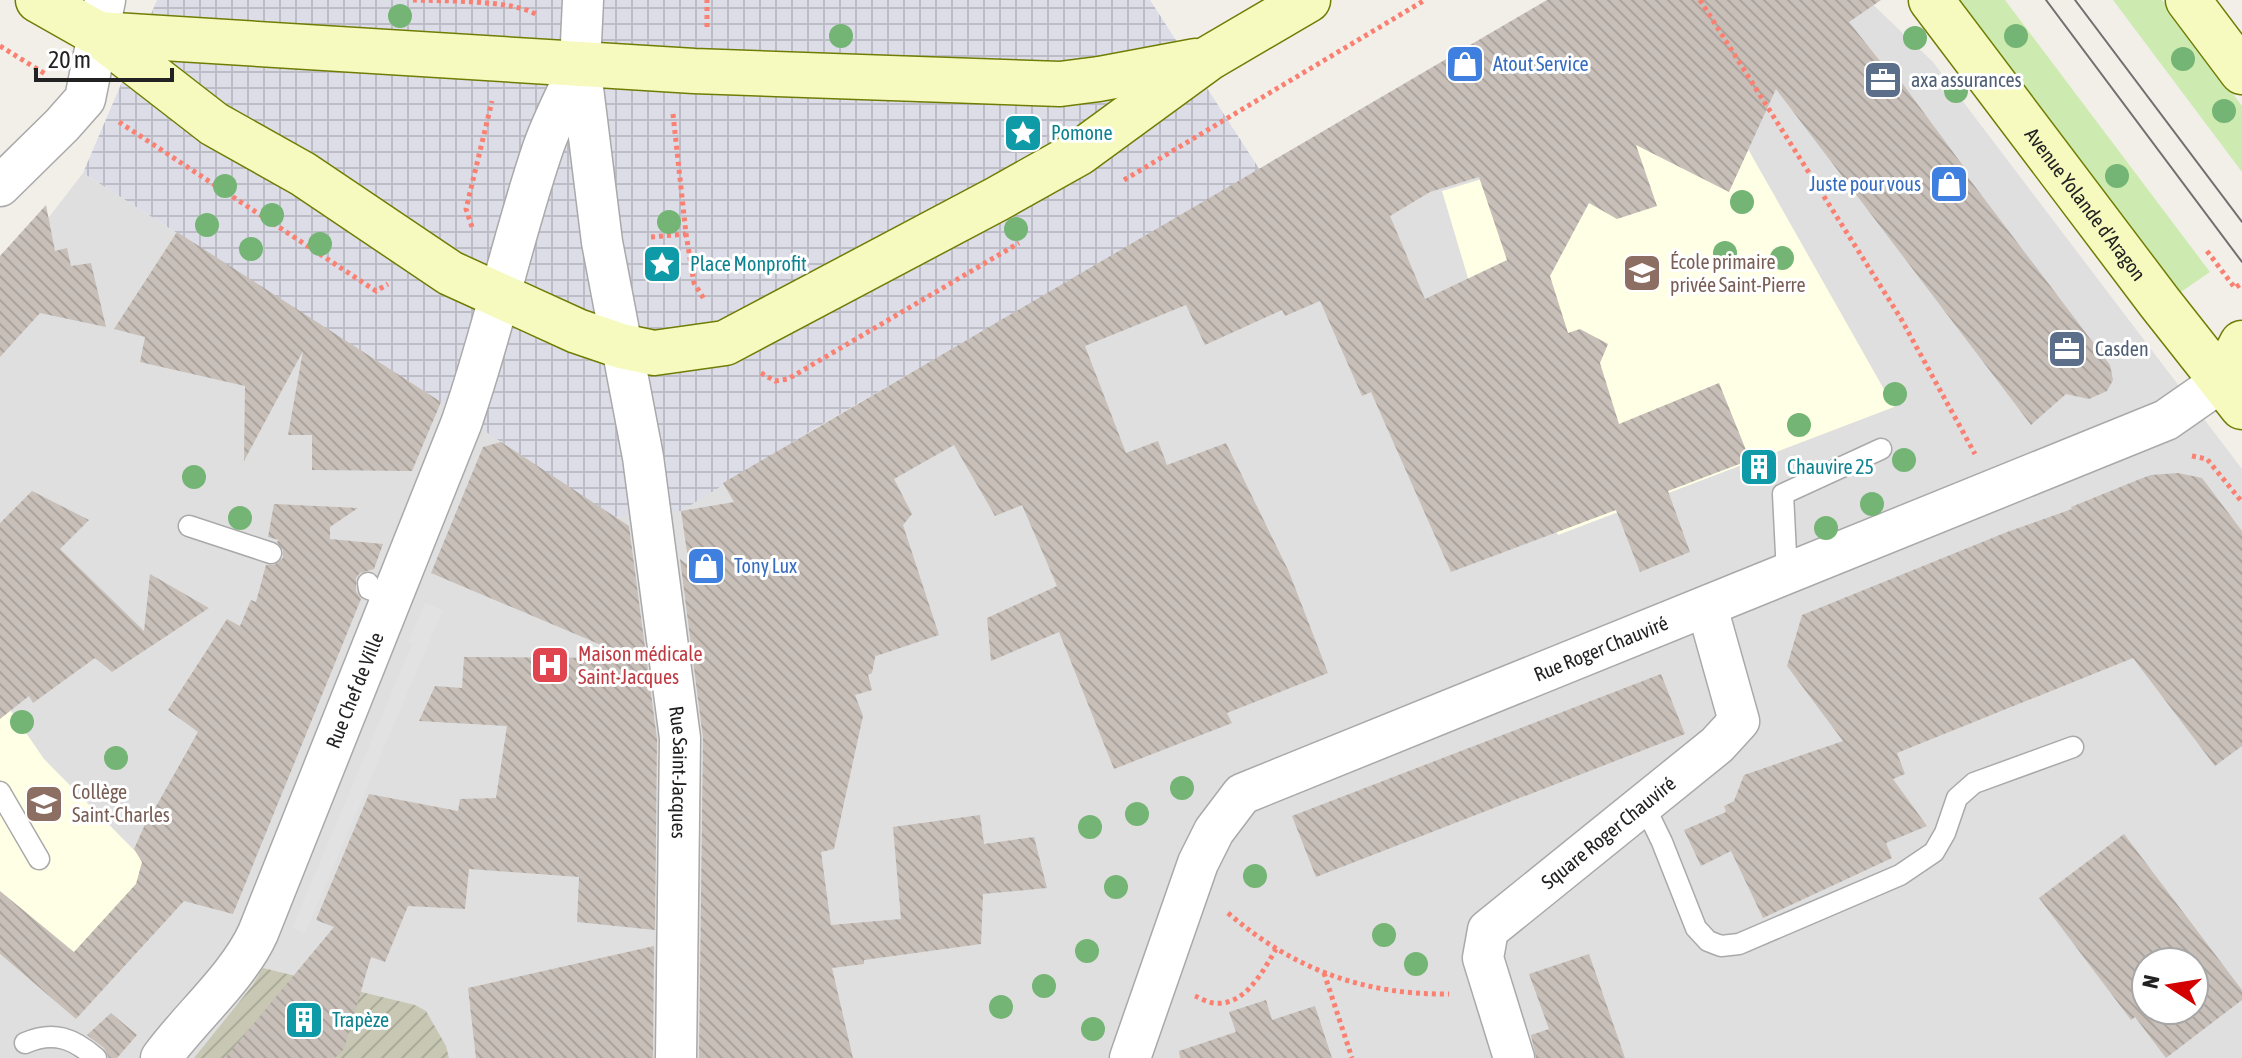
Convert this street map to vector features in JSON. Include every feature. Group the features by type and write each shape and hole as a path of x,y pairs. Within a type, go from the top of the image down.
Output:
{"main road":[{"path":"38,0 102,17 580,64 694,71 1060,84 1209,58"},
{"path":"102,17 214,124 303,174 450,273 577,331 654,353 725,343 997,199 1079,153 1209,58 1308,0"},
{"name":"Avenue Yolande d’Aragon","path":"1931,0 2232,394"},
{"path":"2188,0 2242,72"},
{"path":"2232,394 2242,343"}],"street":[{"path":"583,0 580,64 602,242 621,346"},
{"path":"0,186 85,99 102,17"},
{"path":"501,296 514,241 544,144 580,64"},
{"name":"Rue Chef de Ville","path":"161,1058 252,946 380,590 461,424 501,296"},
{"name":"Rue Saint-Jacques","path":"621,346 643,457 680,738 676,1058"},
{"name":"Rue Roger Chauviré","path":"1130,1058 1198,863 1214,831 1242,794 2232,394"},
{"name":"Square Roger Chauviré","path":"1514,1058 1483,958 1488,930 1717,745 1739,721 1707,607"}],"lane":[{"path":"1787,574 1783,494 1881,449"},
{"path":"189,526 271,553"},
{"path":"1644,805 1696,928 1708,941 1721,946 1739,944 1900,875 1934,852 1945,833 1957,798 1974,783 2073,747"},
{"path":"0,792 39,859"},
{"path":"25,1043 51,1036 66,1038 79,1043 96,1058"}],"path":[{"path":"1700,0 1900,317 1977,458"},
{"path":"475,235 466,209 490,117 492,95"},
{"path":"85,99 376,291 430,259"},
{"path":"673,105 673,128 694,283 708,305"},
{"path":"651,237 686,234"},
{"path":"2207,251 2235,288 2242,283"},
{"path":"2177,459 2191,456 2207,459 2242,502"},
{"path":"1217,904 1276,949 1324,973 1369,987 1415,994 1462,994"},
{"path":"1186,992 1214,1003 1240,995 1259,976 1276,949"},
{"path":"1324,973 1352,1058"}],"shaded area":[{"name":"Place Monprofit","path":"157,0 1150,0 1260,170 814,429 681,511 614,517 441,402 83,173"},
{"path":"1868,0 1933,62 2242,469 2242,1058 0,1058 0,256 49,217 83,173 441,402 681,511 723,483 1121,250"},
{"name":"École primaire privée Saint-Pierre","path":"1727,112 1894,407 1558,535 1491,355 1442,191 1621,137"},
{"path":"425,603 443,610 305,933 292,928 412,644 408,642"},
{"name":"Collège Saint-Charles","path":"0,668 11,711 44,759 135,851 153,858 154,864 41,989 0,954"},
{"path":"263,968 415,1005 426,1011 446,1046 449,1058 194,1058"}],"green space":[{"path":"1956,0 2005,0 2210,272 2178,294"},
{"path":"2113,0 2162,0 2242,106 2242,172"}],"building":[{"path":"1547,0 1881,0 1849,22 1899,85 1902,83 1964,167 1961,168 2110,365 2113,380 2107,391 2089,399 2066,394 2031,425 1776,89 1729,192 1636,145 1657,206 1617,219 1589,203 1550,276 1568,333 1580,329 1608,344 1600,363 1619,424 1719,383 1750,460 1668,491 1690,552 1640,572 1616,510 1451,572 1371,392 1362,396 1320,301 1285,316 1282,310 1205,345 1186,305 1085,346 1126,453 1158,441 1167,465 1226,443 1289,572 1328,673 1227,713 1232,723 1114,769 1059,632 991,661 987,618 1057,586 1022,505 995,516 954,445 894,479 912,514 903,525 939,635 876,656 876,653 872,673 868,675 872,690 855,695 863,716 834,849 821,852 831,925 901,919 893,827 980,815 984,844 1034,837 1047,888 983,894 981,944 864,960 864,964 832,968 853,1058 699,1058 703,738 680,559 689,566 681,511 734,502 723,483","holes":["1479,177 1507,260 1425,299 1390,216 1430,192"]},
{"path":"46,205 55,251 67,248 71,266 91,263 106,327 40,313 0,357 0,256"},
{"path":"177,232 441,402 412,471 312,470 312,435 288,435 303,351 244,461 245,386 140,362 145,337 114,329"},
{"path":"501,442 629,526 657,739 655,930 577,922 579,877 469,869 465,909 408,906 385,962 371,957 344,1049 335,1058 225,1058 334,927 316,920 369,794 458,811 460,799 496,798 507,726 419,721 435,686 462,688 464,657 632,658 431,573 483,447"},
{"path":"2178,473 2202,478 2242,531 2242,746 2215,766 2133,658 1897,753 1905,774 1893,779 1927,826 1886,843 1892,858 1763,918 1731,851 1701,866 1684,830 1726,812 1724,806 1734,801 1744,775 1843,741 1787,666 1802,615 2072,509 2140,479"},
{"path":"32,491 89,520 60,549 144,631 150,574 209,608 112,672 95,658 33,703 29,696 0,719 0,523"},
{"path":"274,504 358,508 330,527 330,539 383,544 374,569 360,573 356,578 356,591 361,599 233,914 184,901 76,1019 0,954 0,891 74,952 136,884 142,862 134,849 152,809 198,732 168,710 227,619 240,626 251,600 256,602 266,565 274,565 283,558 279,540 268,537"},
{"path":"1661,674 1685,734 1316,877 1292,816"},
{"path":"2124,834 2209,946 2130,946 2130,1019 2039,898"},
{"path":"654,946 653,1058 476,1058 468,988"},
{"path":"2210,948 2242,990 2242,1000 2210,1024"},
{"path":"1589,954 1625,1058 1536,1058 1531,1035 1549,1029 1529,974"},
{"path":"1266,1000 1272,1020 1315,1006 1332,1058 1180,1058 1179,1051 1236,1032 1229,1012"},
{"path":"111,1013 137,1035 117,1058 109,1058 104,1048 87,1035"},
{"path":"2142,1026 2208,1026 2166,1058"}],"tram line":[{"path":"2046,0 2242,262"},
{"path":"2075,0 2242,222"}],"place":[{"name":"Atout Service","path":"1465,64"},
{"name":"axa assurances","path":"1883,80"},
{"name":"Pomone","path":"1023,133"},
{"name":"Juste pour vous","path":"1949,184"},
{"name":"Place Monprofit","path":"662,264"},
{"name":"École primaire privée Saint-Pierre","path":"1642,273"},
{"name":"Casden","path":"2067,349"},
{"name":"Chauvire 25","path":"1759,467"},
{"name":"Tony Lux","path":"706,566"},
{"name":"Maison médicale Saint-Jacques","path":"550,665"},
{"name":"Collège Saint-Charles","path":"44,804"},
{"name":"Trapèze","path":"304,1020"}]}
